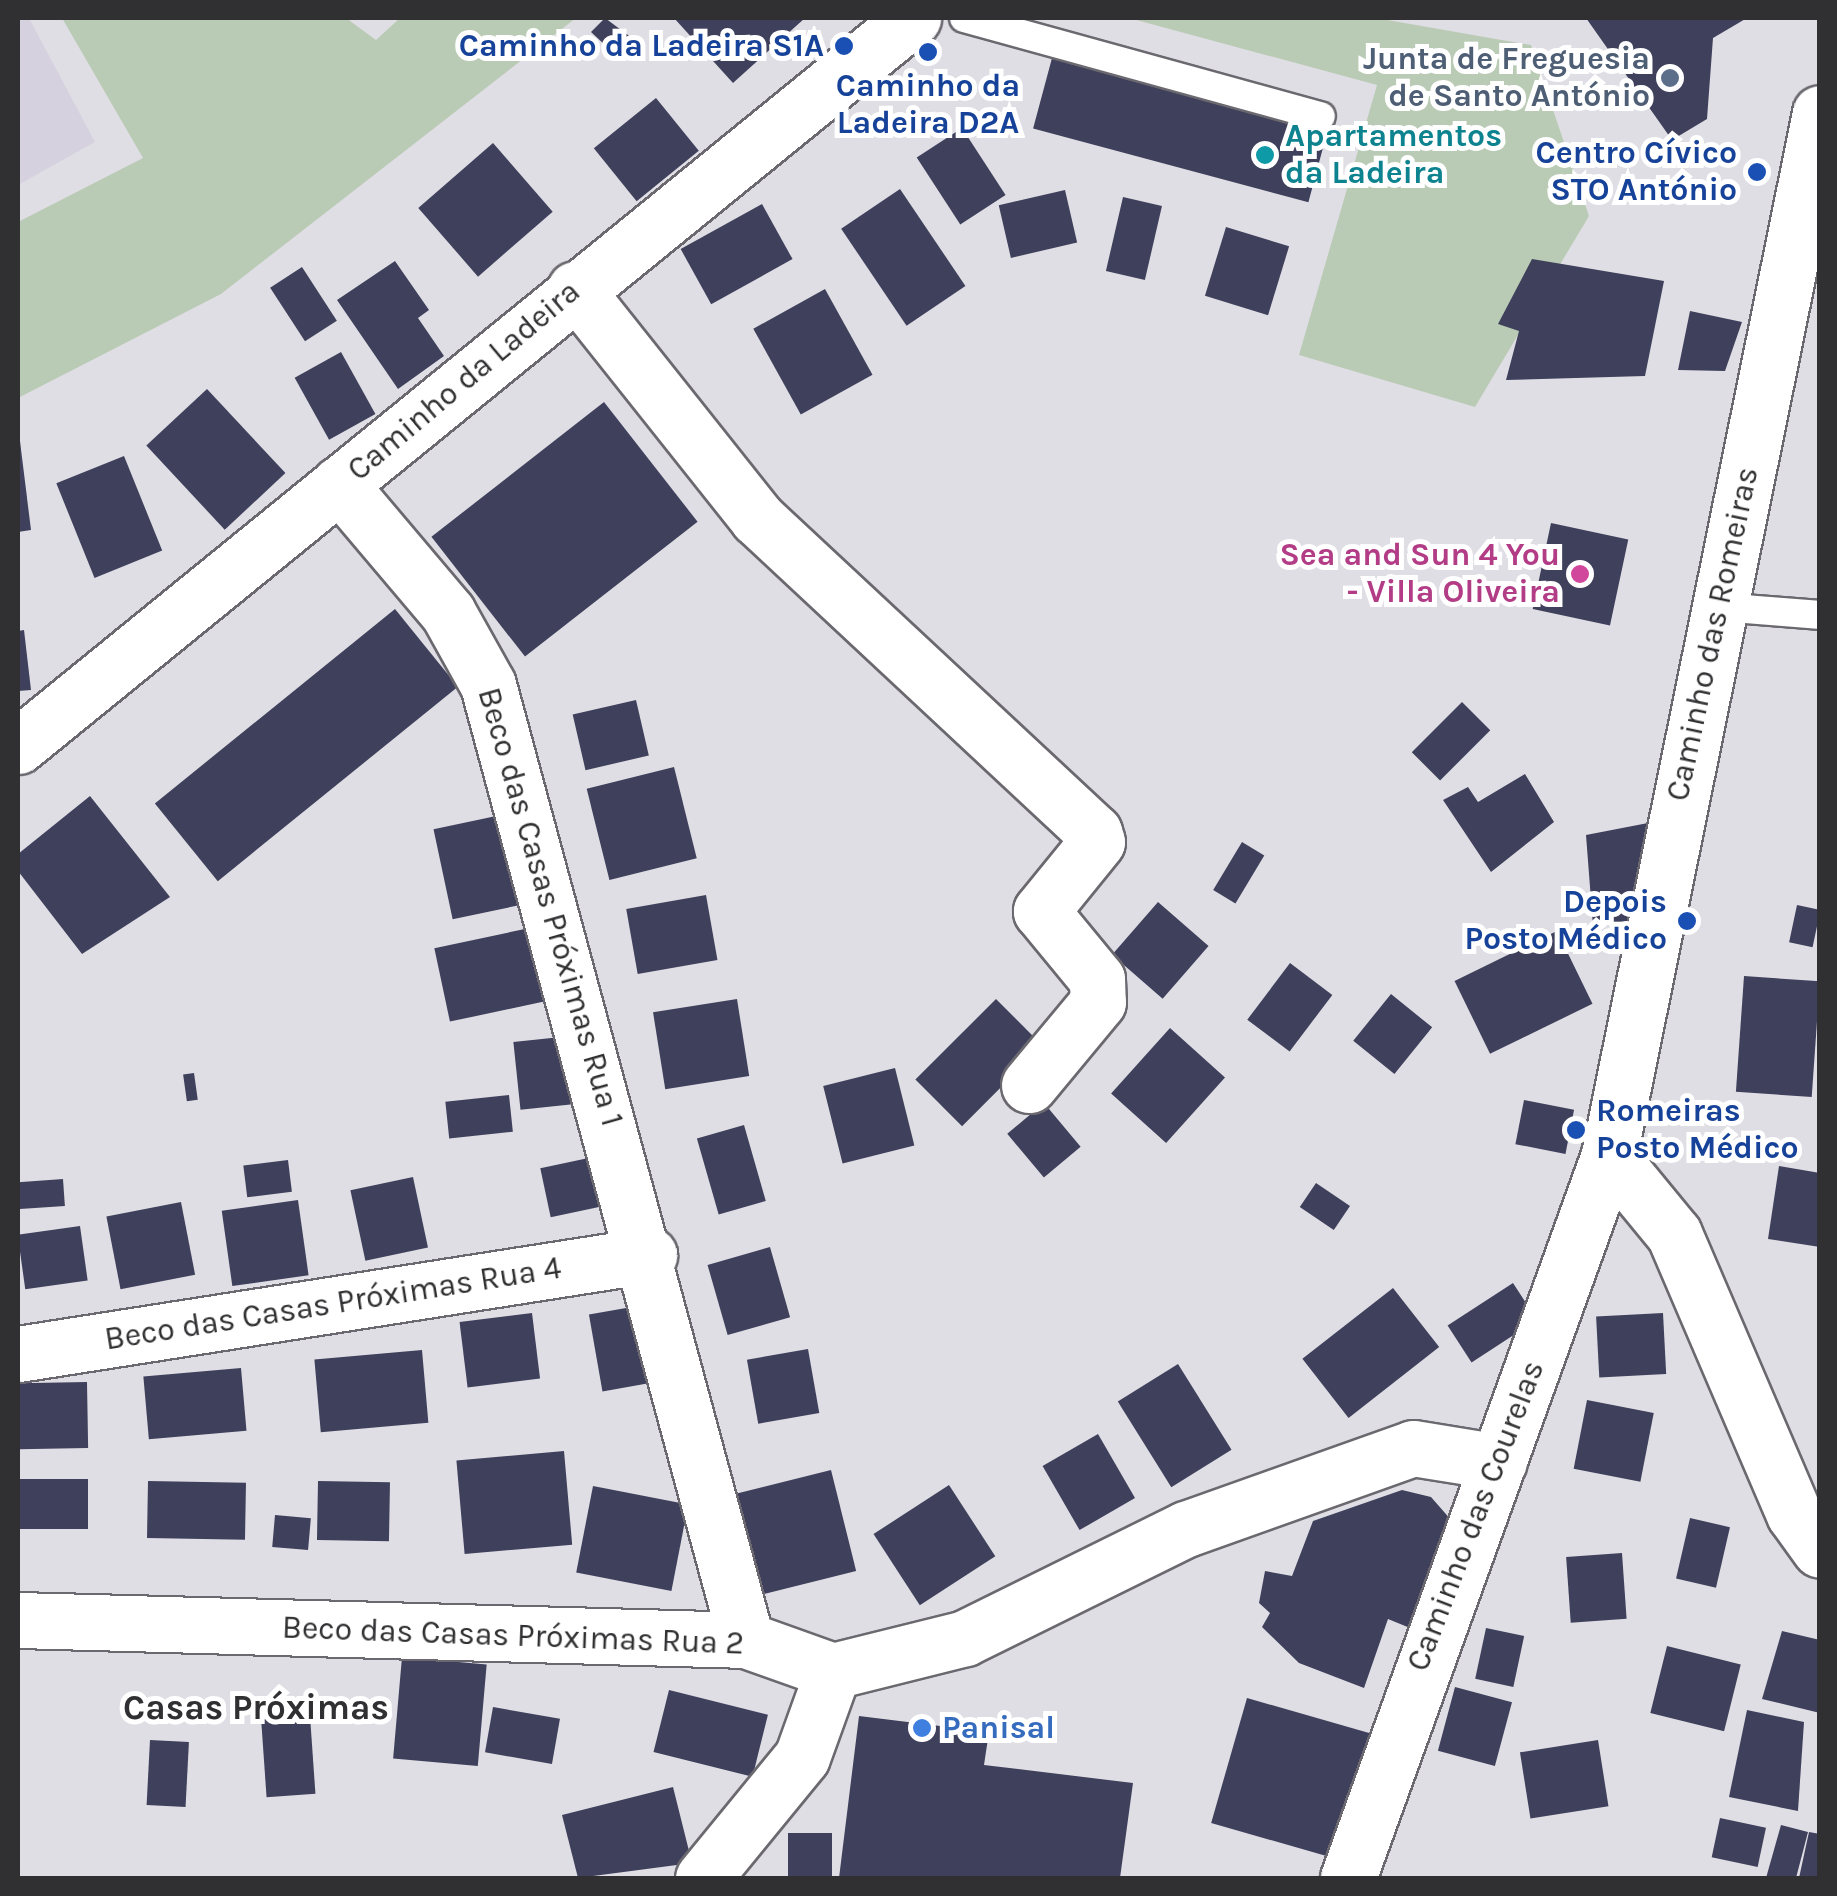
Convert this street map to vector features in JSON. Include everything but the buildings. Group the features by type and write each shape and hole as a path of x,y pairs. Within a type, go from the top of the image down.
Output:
{"street":[{"name":"Caminho da Ladeira","path":"18,746 575,289 913,18"},
{"name":"Caminho das Romeiras","path":"1609,1156 1820,114"},
{"path":"575,289 758,518 1094,832 1097,842 1041,911 1097,979 1098,1002 1028,1085"},
{"name":"Beco das Casas Próximas Rua 1","path":"340,484 448,613 488,684 648,1255 746,1640"},
{"path":"1609,1156 1674,1234 1794,1514 1820,1550"},
{"name":"Caminho das Courelas","path":"1348,1878 1609,1156"},
{"name":"Beco das Casas Próximas Rua 4","path":"18,1354 648,1255"},
{"path":"703,1878 802,1758 833,1671 966,1638 1186,1529 1413,1448 1499,1462"},
{"name":"Beco das Casas Próximas Rua 2","path":"18,1620 746,1640 833,1671"}],"lane":[{"path":"964,18 1321,116"},
{"path":"1720,608 1820,615"}],"shaded area":[{"path":"18,18 29,18 95,142 18,185"}],"green space":[{"path":"62,18 346,18 376,40 400,18 576,18 221,294 18,398 18,222 143,158"},
{"path":"1129,18 1376,18 1531,45 1589,216 1475,407 1299,355 1377,85"}],"place":[{"name":"Caminho da Ladeira S1A","path":"844,46"},
{"name":"Caminho da Ladeira D2A","path":"928,52"},
{"name":"Junta de Freguesia de Santo António","path":"1670,78"},
{"name":"Apartamentos da Ladeira","path":"1265,155"},
{"name":"Centro Cívico STO António","path":"1757,172"},
{"name":"Sea and Sun 4 You - Villa Oliveira","path":"1580,574"},
{"name":"Depois Posto Médico","path":"1687,921"},
{"name":"Romeiras Posto Médico","path":"1576,1130"},
{"name":"Panisal","path":"922,1728"}],"district":[{"name":"Casas Próximas","path":"256,1708"}]}
